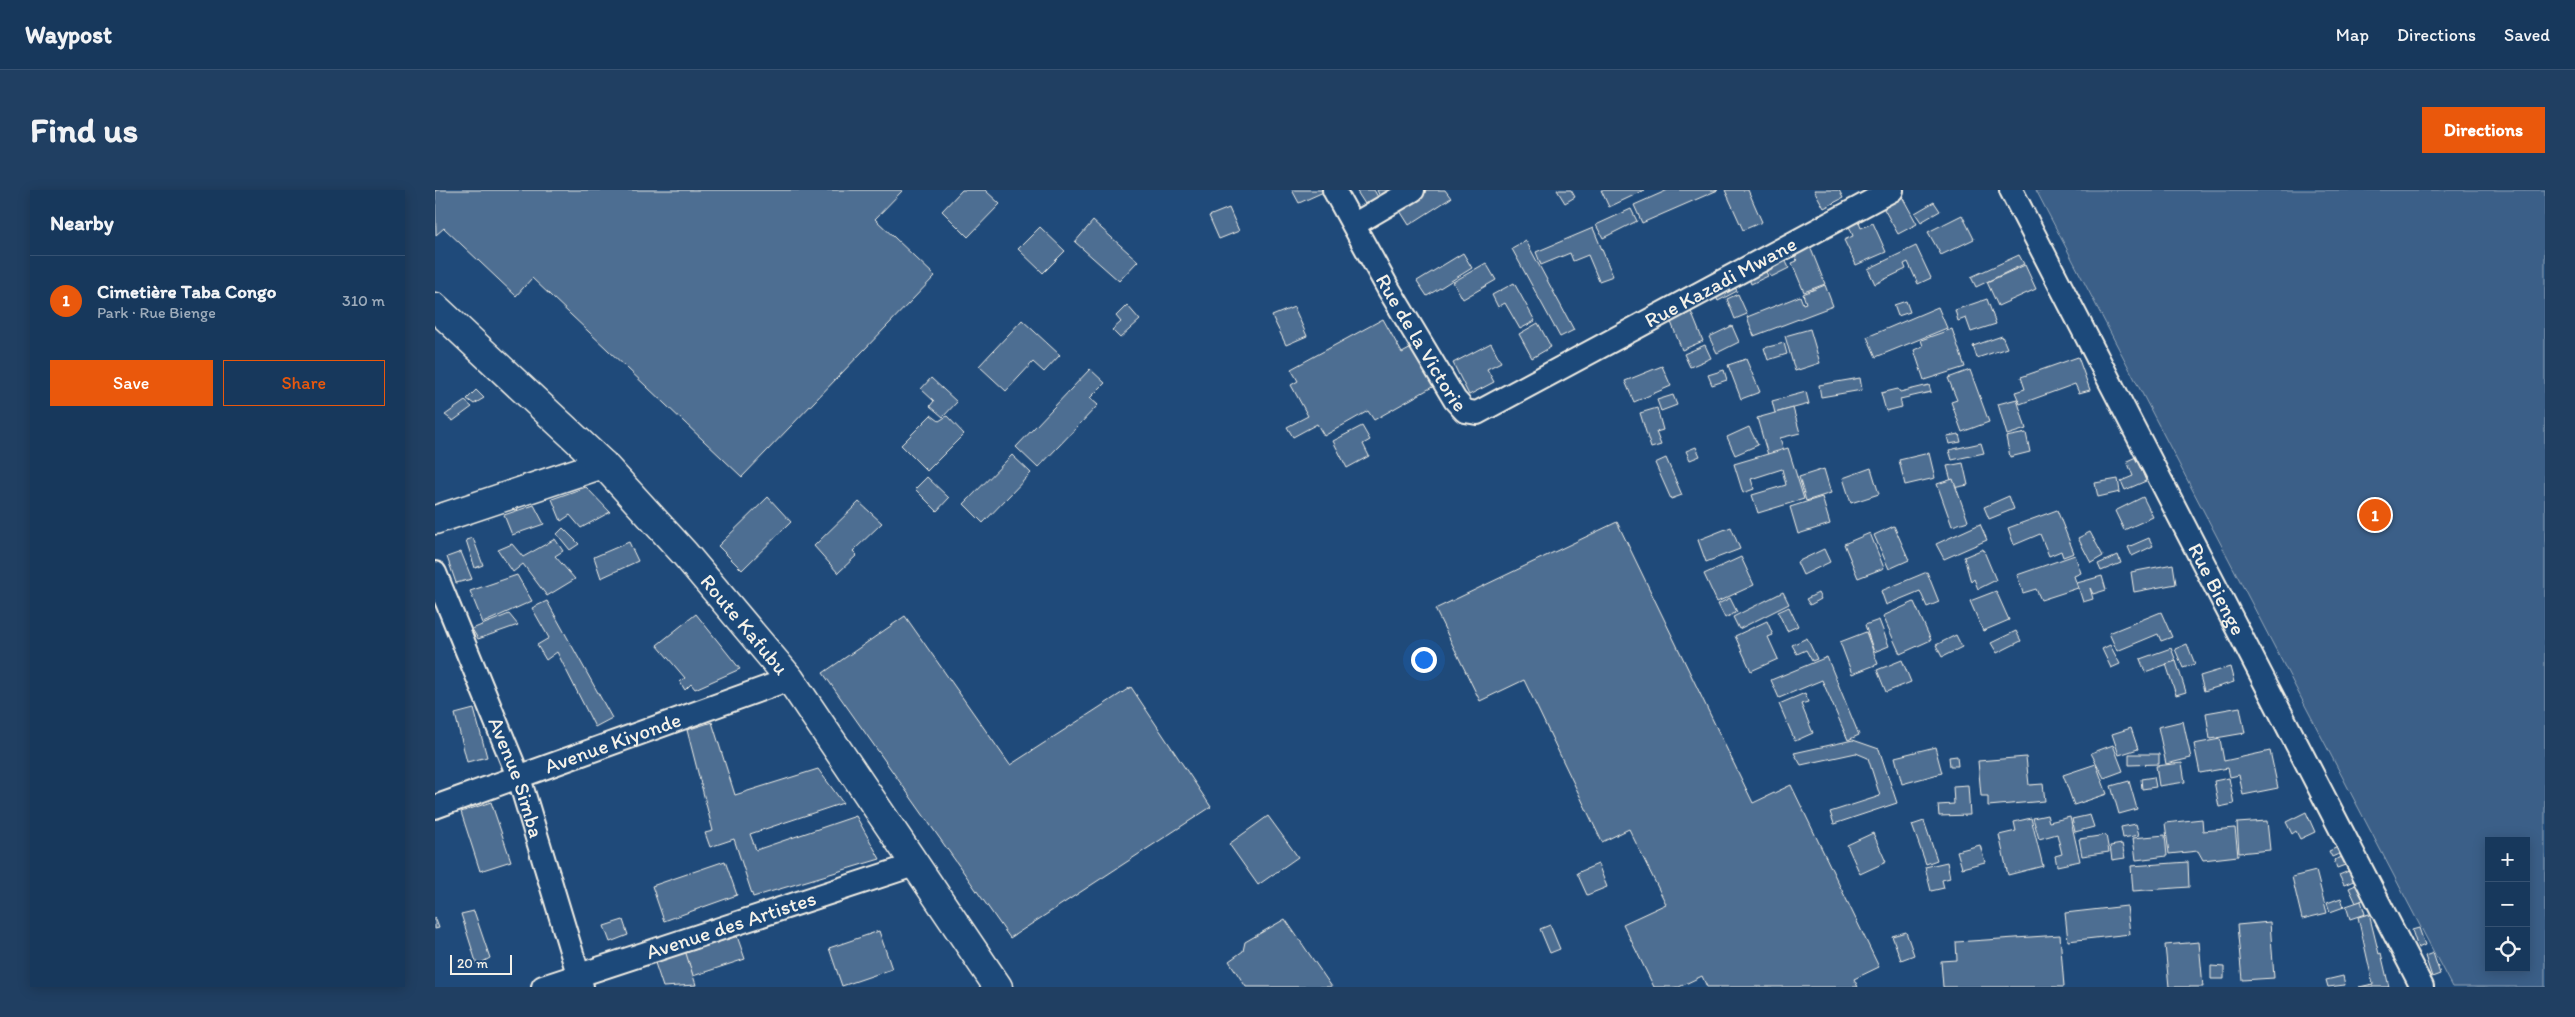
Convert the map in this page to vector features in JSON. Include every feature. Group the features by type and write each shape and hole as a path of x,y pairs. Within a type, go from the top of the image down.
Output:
{"main road":[{"name":"Route Kafubu","path":"435,307 603,464 685,554 790,679 917,864 998,987"},
{"path":"435,520 603,464"}],"street":[{"name":"Rue de la Victorie","path":"1334,190 1355,224 1422,348 1455,400 1465,411 1477,413 1551,374"},
{"path":"1355,224 1413,190"},
{"name":"Rue Kazadi Mwane","path":"1551,374 1891,190"},
{"name":"Rue Bienge","path":"2011,190 2422,987"},
{"name":"Avenue Simba","path":"435,573 519,778 580,981"},
{"name":"Avenue Kiyonde","path":"435,807 790,679"},
{"name":"Avenue des Artistes","path":"543,987 580,981 917,864"}],"shaded area":[{"path":"2036,190 2545,190 2545,987 2452,987"}],"building":[{"path":"435,190 903,190 875,219 935,276 742,477 532,278 516,296 444,228 436,235"},
{"path":"962,190 985,190 1000,204 968,237 942,211"},
{"path":"1292,190 1328,190 1299,203"},
{"path":"1356,190 1374,190 1378,197 1365,204"},
{"path":"1377,190 1392,190 1380,197"},
{"path":"1422,190 1445,190 1451,198 1409,225 1397,206"},
{"path":"1557,190 1571,190 1575,197 1565,203"},
{"path":"1601,190 1645,190 1609,207"},
{"path":"1668,190 1718,190 1642,223 1634,205"},
{"path":"1725,190 1748,190 1762,222 1743,230"},
{"path":"1814,190 1839,190 1843,198 1824,208"},
{"path":"1899,191 1917,224 1898,234 1880,202"},
{"path":"1934,202 1940,211 1921,222 1915,213"},
{"path":"1229,208 1239,231 1219,239 1209,216"},
{"path":"1631,209 1637,221 1603,238 1596,225"},
{"path":"1962,215 1974,239 1941,255 1928,232"},
{"path":"1093,221 1138,261 1119,281 1075,242"},
{"path":"1859,221 1861,228 1873,223 1886,252 1856,265 1844,240 1853,236 1849,226"},
{"path":"1040,227 1065,251 1043,273 1018,249"},
{"path":"1593,228 1613,276 1599,281 1588,255 1573,261 1570,253 1541,265 1536,252"},
{"path":"1526,241 1574,330 1560,337 1512,249"},
{"path":"1809,244 1825,284 1804,292 1792,263 1797,261 1793,250"},
{"path":"1916,246 1931,278 1918,284 1908,262 1904,264 1906,269 1875,284 1868,269"},
{"path":"1463,253 1472,268 1427,296 1417,281"},
{"path":"1782,253 1789,268 1771,277 1763,262"},
{"path":"2019,255 2024,264 1976,287 1971,277"},
{"path":"1486,263 1496,280 1463,299 1453,282"},
{"path":"1762,264 1768,276 1751,284 1746,271"},
{"path":"2025,265 2036,289 1998,306 1987,282"},
{"path":"1731,279 1737,291 1718,301 1712,289"},
{"path":"1514,283 1535,321 1520,329 1505,303 1498,307 1492,295"},
{"path":"1825,285 1833,306 1754,336 1747,317 1800,296 1803,304 1806,303 1803,294"},
{"path":"1738,294 1747,314 1735,319 1727,299"},
{"path":"1987,299 1996,324 1971,332 1966,318 1958,321 1955,310"},
{"path":"1906,301 1910,312 1898,316 1894,305"},
{"path":"1127,305 1140,320 1120,338 1112,330 1121,322 1116,316"},
{"path":"1294,307 1307,336 1286,345 1272,316"},
{"path":"1938,307 1947,328 1876,357 1867,337"},
{"path":"1690,309 1703,341 1682,350 1669,317"},
{"path":"1383,319 1402,353 1417,345 1434,386 1374,420 1368,411 1324,436 1317,424 1293,437 1287,427 1308,416 1291,385 1298,381 1291,369"},
{"path":"1022,320 1060,355 1044,372 1033,362 1006,391 979,366"},
{"path":"1538,323 1551,347 1532,358 1519,334"},
{"path":"1732,326 1739,342 1717,353 1709,337"},
{"path":"1810,329 1820,363 1795,371 1785,336"},
{"path":"1952,329 1965,367 1924,380 1914,350 1923,346 1921,340"},
{"path":"2002,336 2007,348 1977,358 1973,346"},
{"path":"1491,343 1501,362 1487,369 1494,382 1469,395 1453,363"},
{"path":"1784,343 1787,354 1768,360 1764,348"},
{"path":"1705,345 1711,358 1690,367 1684,354"},
{"path":"2078,357 2090,390 2079,393 2075,384 2020,404 2015,392 2025,389 2021,377"},
{"path":"1746,359 1760,392 1741,399 1728,365"},
{"path":"1662,366 1671,386 1634,402 1625,381"},
{"path":"1090,369 1105,383 1090,398 1098,405 1038,468 1016,447"},
{"path":"1724,370 1727,380 1712,385 1708,375"},
{"path":"1970,370 1989,422 1962,432 1951,402 1957,400 1948,378"},
{"path":"931,378 957,402 943,417 930,406 934,401 921,389"},
{"path":"1860,378 1862,390 1821,397 1819,385"},
{"path":"1929,385 1931,392 1900,399 1902,407 1886,411 1881,393 1898,389 1900,392"},
{"path":"476,390 484,398 474,404 467,399"},
{"path":"1806,392 1809,404 1775,413 1772,401"},
{"path":"1673,395 1677,405 1661,411 1657,400"},
{"path":"2017,399 2026,429 2007,435 1998,404"},
{"path":"465,401 472,407 453,421 445,415"},
{"path":"1657,408 1663,430 1656,432 1661,445 1651,448 1640,413"},
{"path":"1793,408 1800,433 1780,438 1784,451 1768,455 1757,418"},
{"path":"931,415 939,421 947,416 964,434 927,471 901,445"},
{"path":"1362,426 1370,440 1363,444 1369,456 1347,468 1333,441"},
{"path":"1749,427 1758,445 1735,455 1727,437"},
{"path":"2026,433 2030,452 2010,457 2006,437"},
{"path":"1959,434 1961,442 1949,444 1947,436"},
{"path":"1981,443 1984,453 1952,460 1949,450"},
{"path":"1696,447 1700,456 1690,460 1686,451"},
{"path":"1788,448 1804,499 1758,513 1752,495 1786,485 1782,469 1751,479 1754,489 1743,493 1734,464"},
{"path":"1929,453 1935,478 1905,485 1899,460"},
{"path":"1012,455 1031,473 983,523 964,504"},
{"path":"2136,457 2146,481 2125,490 2121,481 2133,476 2127,461"},
{"path":"1666,458 1682,495 1671,499 1655,463"},
{"path":"1963,463 1968,485 1953,488 1947,466"},
{"path":"1871,468 1879,494 1851,503 1843,478"},
{"path":"1824,469 1831,493 1806,501 1799,477"},
{"path":"927,477 949,498 937,511 915,489"},
{"path":"1953,479 1968,521 1952,526 1937,484"},
{"path":"2118,479 2120,492 2098,497 2095,483"},
{"path":"586,487 610,512 581,528 570,515 561,521 552,499"},
{"path":"2009,496 2014,509 1989,519 1984,507"},
{"path":"768,497 791,522 742,570 718,546"},
{"path":"1822,497 1830,524 1798,534 1790,507"},
{"path":"2143,497 2153,517 2124,530 2115,511"},
{"path":"859,502 882,523 853,551 857,555 838,573 814,546"},
{"path":"534,505 544,524 512,535 504,515"},
{"path":"2057,510 2074,553 2063,557 2061,551 2049,556 2040,534 2014,545 2008,528"},
{"path":"1617,522 1753,803 1791,785 1879,967 1854,979 1858,987 1707,987 1702,976 1679,987 1654,987 1623,924 1666,904 1629,829 1602,842 1524,680 1480,701 1435,609"},
{"path":"1980,524 1987,540 1944,559 1936,544"},
{"path":"1894,526 1909,560 1889,569 1874,535"},
{"path":"1731,527 1740,549 1706,562 1698,540"},
{"path":"563,528 579,544 570,550 557,534"},
{"path":"2090,532 2103,556 2091,563 2078,538"},
{"path":"1870,533 1884,568 1858,578 1844,544"},
{"path":"473,538 483,565 475,568 466,540"},
{"path":"2149,538 2153,546 2132,556 2128,547"},
{"path":"555,539 563,551 555,556 575,579 547,596 523,564 513,572 498,550 512,544 523,557"},
{"path":"629,542 638,561 601,578 594,557"},
{"path":"1824,549 1830,562 1803,575 1797,562"},
{"path":"1983,549 1996,580 1978,589 1974,579 1971,582 1964,557"},
{"path":"461,552 472,579 456,583 447,557"},
{"path":"2075,555 2081,573 2074,576 2078,588 2041,600 2036,589 2023,593 2017,575"},
{"path":"2118,555 2121,563 2101,571 2098,564"},
{"path":"1741,557 1754,585 1717,602 1704,574"},
{"path":"2173,564 2176,584 2134,592 2131,572"},
{"path":"1927,572 1939,602 1927,607 1920,591 1886,605 1881,591"},
{"path":"517,575 532,601 483,623 470,591"},
{"path":"2102,576 2106,590 2093,594 2090,588 2093,599 2083,602 2077,583"},
{"path":"1996,591 2009,620 1983,631 1970,601"},
{"path":"1783,592 1789,604 1739,629 1733,617"},
{"path":"1818,593 1821,599 1810,605 1806,599"},
{"path":"1730,598 1737,612 1725,618 1718,604"},
{"path":"547,601 612,718 595,727 557,652 546,660 537,645 549,638 532,608"},
{"path":"1914,602 1931,640 1900,654 1883,616"},
{"path":"1789,607 1798,626 1787,631 1778,612"},
{"path":"2161,612 2172,637 2161,641 2158,634 2117,651 2109,633"},
{"path":"509,614 518,625 478,639 472,629"},
{"path":"696,614 740,669 695,689 691,684 685,690 680,682 685,678 657,645"},
{"path":"905,616 1010,765 1131,687 1211,807 1010,938 823,673"},
{"path":"1879,620 1889,646 1874,652 1865,625"},
{"path":"1767,621 1773,635 1768,637 1778,659 1751,671 1735,636"},
{"path":"2016,631 2021,641 1997,653 1991,643"},
{"path":"1866,632 1878,664 1852,674 1840,642"},
{"path":"1956,635 1962,647 1942,657 1936,645"},
{"path":"1807,638 1817,659 1812,661 1806,650 1797,654 1792,645"},
{"path":"2187,644 2195,664 2183,668 2175,649"},
{"path":"2110,645 2120,664 2111,668 2102,649"},
{"path":"2171,648 2176,661 2145,672 2140,659"},
{"path":"1827,657 1859,735 1848,740 1822,680 1779,698 1771,680"},
{"path":"1902,660 1911,682 1886,692 1877,670"},
{"path":"2176,661 2186,692 2176,695 2166,664"},
{"path":"2230,667 2234,682 2204,691 2200,676"},
{"path":"1805,693 1808,702 1801,704 1813,733 1795,741 1779,704"},
{"path":"2240,707 2245,733 2210,739 2206,713"},
{"path":"474,709 487,757 467,762 455,714"},
{"path":"2183,721 2191,758 2166,764 2158,727"},
{"path":"712,722 735,795 818,769 843,803 750,834 756,850 856,816 880,859 753,897 734,839 710,847 705,833 713,831 687,730"},
{"path":"2131,728 2138,749 2119,755 2112,734"},
{"path":"2220,739 2224,761 2270,751 2278,788 2243,795 2239,775 2230,777 2228,768 2200,773 2194,744"},
{"path":"1853,740 1879,749 1897,803 1834,824 1830,812 1880,796 1868,758 1856,753 1801,765 1794,753"},
{"path":"2113,745 2123,771 2104,778 2091,753"},
{"path":"1935,747 1942,773 1902,784 1895,757"},
{"path":"2129,754 2159,754 2159,764 2129,765"},
{"path":"1957,756 1958,766 1950,766 1949,757"},
{"path":"2026,757 2029,785 2043,784 2045,801 1988,806 1988,796 1981,796 1978,761"},
{"path":"2182,763 2185,782 2159,786 2156,766"},
{"path":"2096,764 2107,794 2074,805 2063,775"},
{"path":"2154,777 2156,787 2142,789 2141,779"},
{"path":"2229,778 2234,804 2219,807 2214,781"},
{"path":"2129,781 2137,809 2119,814 2111,786"},
{"path":"1968,785 1970,815 1939,816 1938,805 1954,804 1953,786"},
{"path":"491,802 511,861 480,871 461,812"},
{"path":"2306,812 2315,832 2300,839 2296,831 2292,834 2286,822"},
{"path":"2047,815 2049,822 2070,817 2080,861 2057,866 2055,856 2062,854 2057,834 2039,839 2033,818"},
{"path":"2090,815 2094,827 2075,832 2072,819"},
{"path":"1268,816 1298,857 1258,885 1229,844"},
{"path":"2031,818 2043,866 2008,875 1999,835 2016,831 2014,822"},
{"path":"2202,819 2203,831 2235,828 2238,856 2203,860 2198,851 2169,854 2165,823"},
{"path":"1924,821 1937,860 1926,864 1912,825"},
{"path":"2267,821 2270,850 2239,853 2237,823"},
{"path":"2136,824 2139,835 2123,838 2121,827"},
{"path":"1873,833 1886,862 1860,874 1847,845"},
{"path":"2106,835 2109,852 2082,856 2079,839"},
{"path":"2165,835 2167,856 2136,860 2133,838"},
{"path":"2122,844 2125,858 2112,860 2110,846"},
{"path":"1980,845 1985,862 1962,868 1957,851"},
{"path":"2338,847 2341,853 2332,857 2329,851"},
{"path":"2345,856 2348,864 2337,868 2334,860"},
{"path":"725,861 737,895 664,921 652,886"},
{"path":"1947,862 1950,878 1942,880 1944,888 1931,891 1925,867"},
{"path":"2188,862 2189,887 2133,891 2131,866"},
{"path":"1598,864 1607,887 1587,895 1577,873"},
{"path":"2351,870 2356,880 2344,885 2339,875"},
{"path":"2316,871 2327,913 2302,919 2292,877"},
{"path":"2358,884 2365,899 2356,903 2349,888"},
{"path":"2341,898 2344,907 2330,912 2327,903"},
{"path":"2361,901 2365,914 2350,919 2346,906"},
{"path":"2127,906 2130,934 2068,941 2065,913"},
{"path":"474,911 490,958 477,965 461,914"},
{"path":"2369,914 2389,987 2359,987 2373,984 2358,917"},
{"path":"435,917 439,928 435,929"},
{"path":"1285,919 1332,987 1246,987 1229,961 1243,951 1245,942"},
{"path":"623,920 628,935 610,942 604,926"},
{"path":"2270,922 2274,978 2242,980 2237,925"},
{"path":"1550,925 1560,949 1550,953 1540,929"},
{"path":"2419,928 2425,945 2418,948 2412,930"},
{"path":"879,931 892,969 842,986 829,948"},
{"path":"1906,932 1914,955 1901,960 1892,936"},
{"path":"2060,935 2064,987 1943,987 1941,961 1957,960 1956,942"},
{"path":"737,936 745,959 693,976 685,953"},
{"path":"2199,942 2203,987 2169,987 2165,945"},
{"path":"684,947 696,985 663,987 653,957"},
{"path":"2433,953 2440,974 2432,977 2425,956"},
{"path":"2211,966 2224,967 2224,979 2211,979"},
{"path":"2343,976 2345,985 2328,987 2326,980"}],"place":[{"name":"Cimetière Taba Congo","path":"2375,515"}]}
